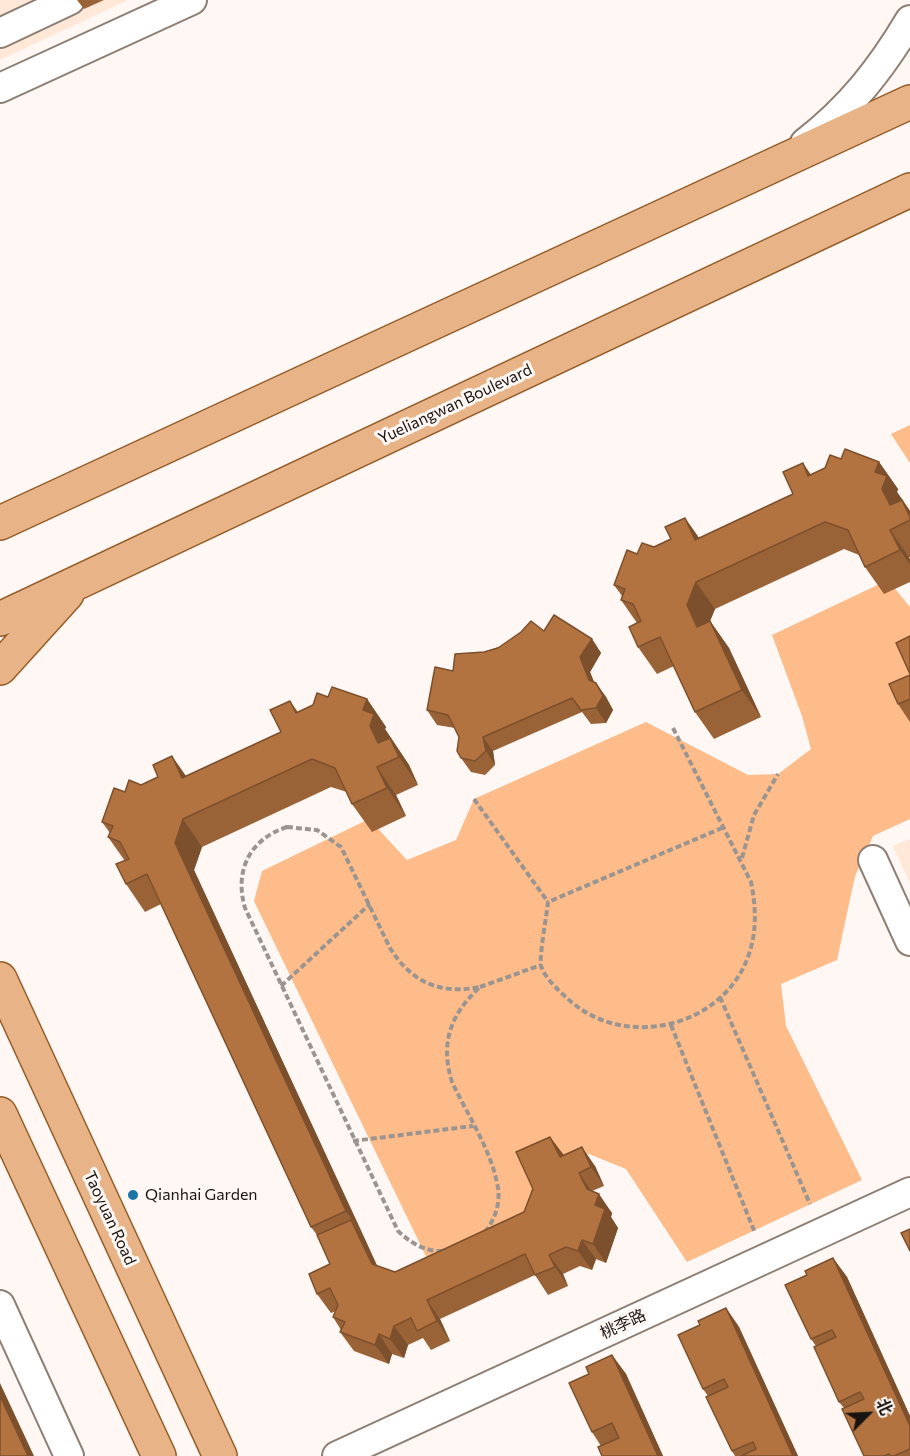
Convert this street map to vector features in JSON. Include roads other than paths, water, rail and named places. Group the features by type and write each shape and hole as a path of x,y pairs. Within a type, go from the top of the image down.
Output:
{"main road":[{"path":"0,523 910,102"},
{"name":"Yueliangwan Boulevard","path":"0,619 906,193"},
{"path":"0,498 96,478"},
{"path":"0,668 78,582"},
{"name":"Taoyuan Road","path":"1,979 220,1456"},
{"path":"0,1114 159,1456"}],"street":[{"path":"0,31 66,0"},
{"path":"0,88 192,0"},
{"path":"780,164 829,124 860,94 883,65 910,20"},
{"path":"873,860 910,941"},
{"name":"桃李路","path":"337,1456 910,1192"},
{"path":"0,1305 69,1456"}],"place":[{"name":"Qianhai Garden","path":"133,1195"}]}
